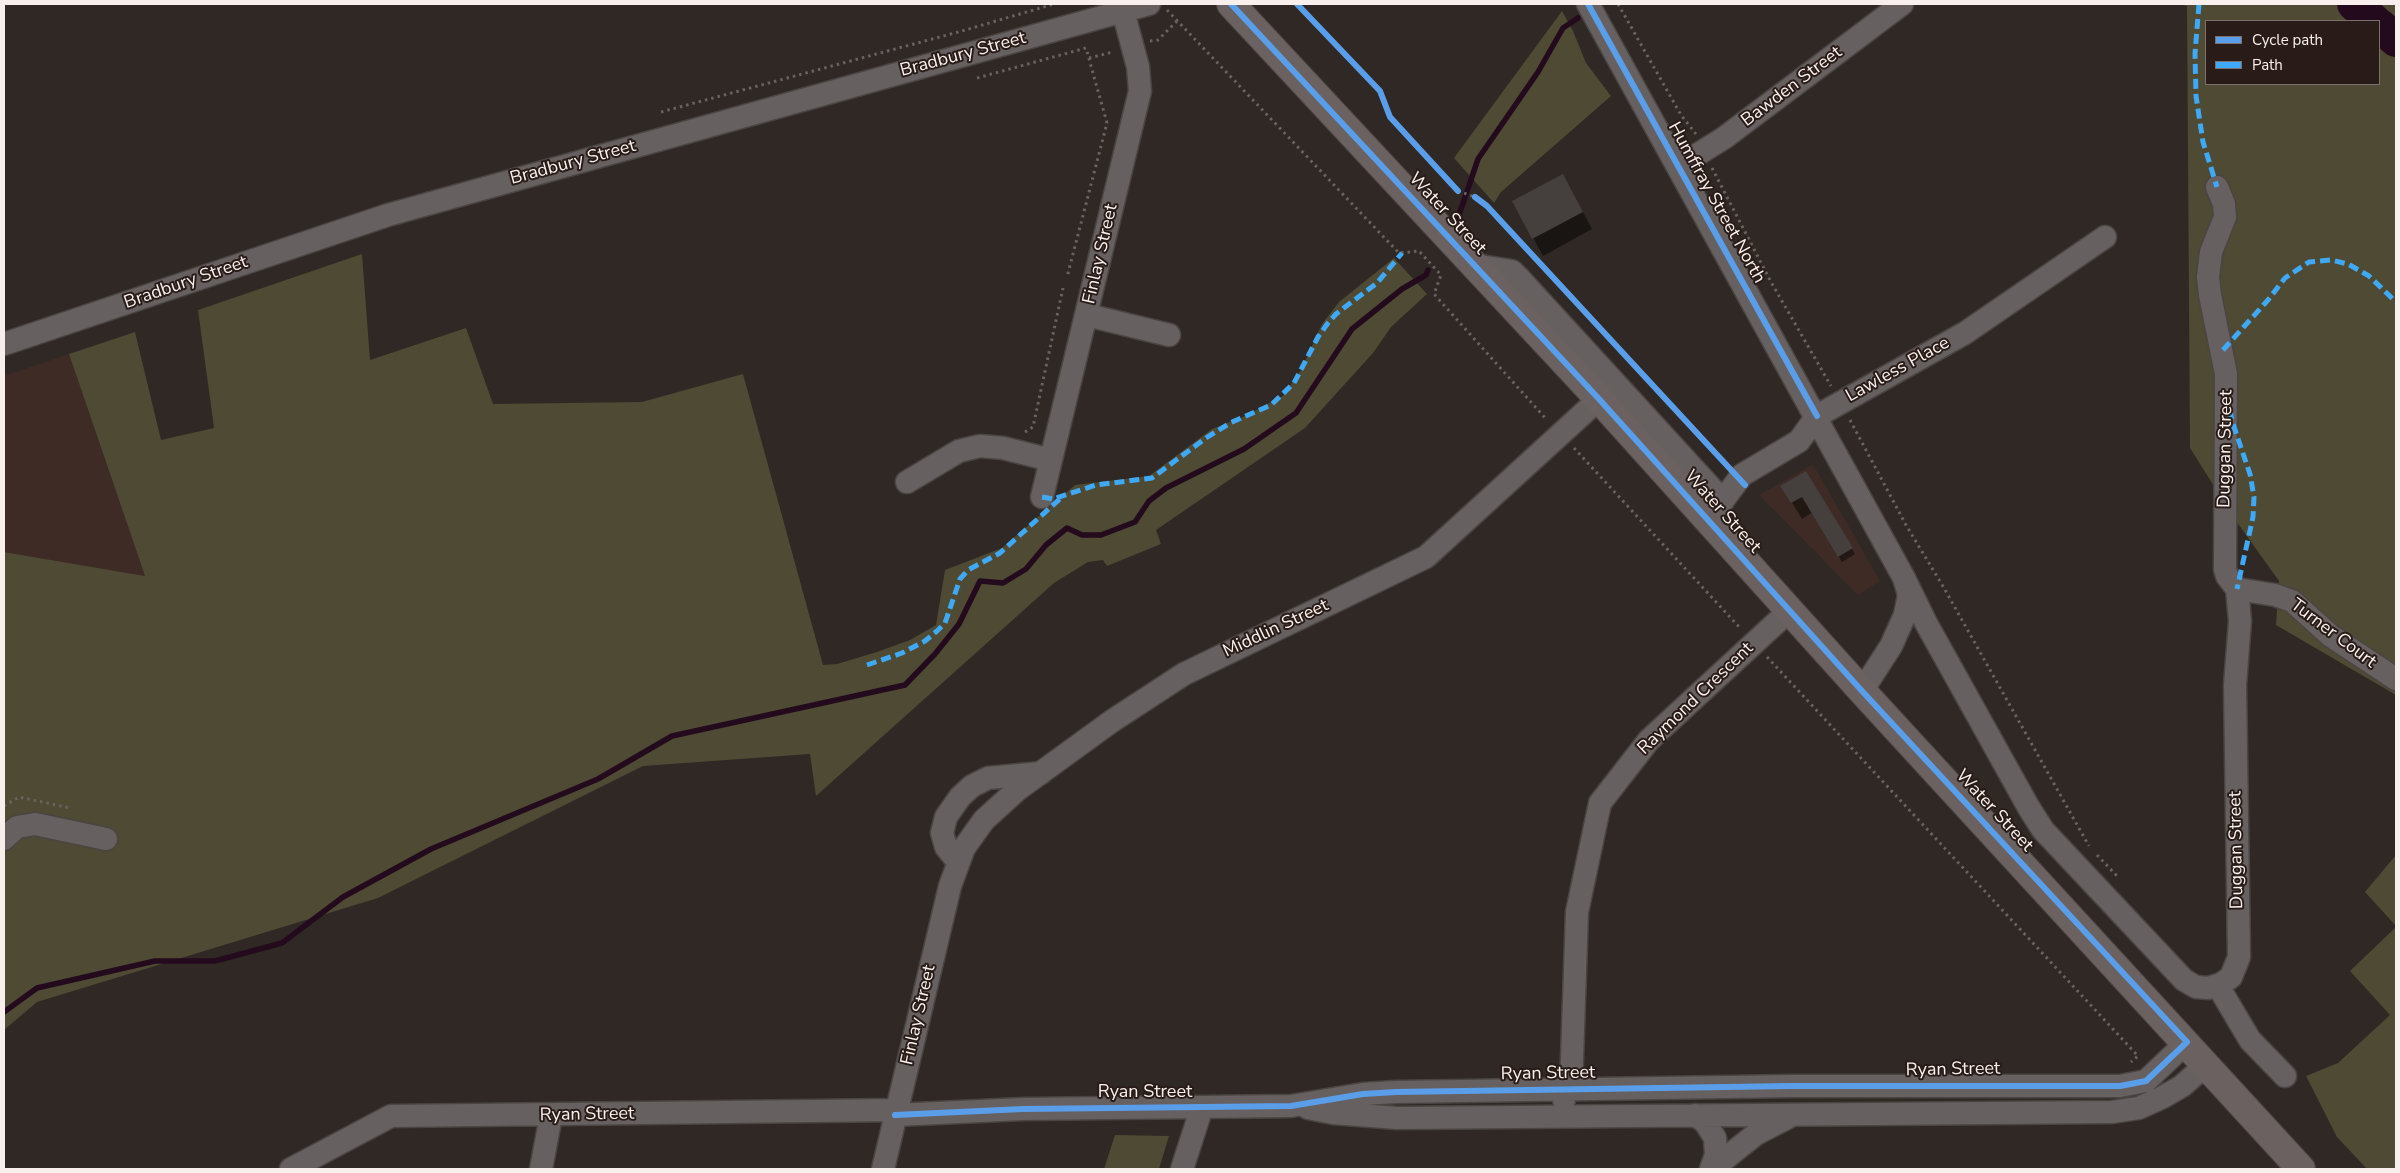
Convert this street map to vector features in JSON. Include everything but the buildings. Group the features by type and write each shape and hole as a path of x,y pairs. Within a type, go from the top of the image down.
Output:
{"main road":[{"name":"Water Street","path":"1231,4 1599,399 1716,510 1790,610 1862,691 2187,1042 2301,1169"}],"street":[{"name":"Bradbury Street","path":"4,344 388,215 1148,4"},
{"name":"Humffray Street North","path":"1588,4 1817,416 1904,578 1909,595 1905,615 1891,646 1862,691"},
{"name":"Bawden Street","path":"1679,166 1724,138 1902,4"},
{"name":"Finlay Street","path":"1042,497 1140,91 1138,67 1123,11"},
{"name":"Duggan Street","path":"2217,187 2224,204 2225,217 2211,252 2208,277 2226,374 2225,569 2237,589 2240,621 2235,685 2239,956 2234,973 2218,986"},
{"name":"Lawless Place","path":"1716,510 1742,475 1799,441 1817,416 1965,333 2105,237"},
{"path":"1474,265 1512,271 1518,277 1716,510"},
{"path":"1087,316 1168,335"},
{"name":"Middlin Street","path":"958,862 978,827 1002,801 1112,721 1184,674 1426,557 1599,399"},
{"path":"908,482 951,455 970,448 991,446 1051,460"},
{"path":"1904,578 1930,631 2028,808 2043,830 2184,980 2199,988 2218,986 2253,1044 2285,1076"},
{"name":"Turner Court","path":"2237,589 2276,595 2292,601 2331,636 2396,679"},
{"name":"Raymond Crescent","path":"1564,1116 1564,1096 1571,1088 1577,912 1600,803 1649,740 1790,610"},
{"path":"958,862 946,847 942,833 946,817 960,797 972,786 988,778 1041,772"},
{"path":"4,839 17,828 35,824 106,839"},
{"name":"Finlay Street","path":"882,1169 950,886 958,862"},
{"name":"Ryan Street","path":"291,1169 391,1116 896,1113 1051,1108 1291,1106 1377,1093 1571,1088 2014,1084 2104,1086 2136,1084 2146,1081 2187,1042"},
{"name":"Ryan Street","path":"1291,1106 1333,1113 1381,1117 2120,1112 2139,1108 2163,1098 2182,1086 2207,1064"},
{"path":"1377,1093 1370,1098 1368,1104 1371,1112 1381,1117"},
{"path":"1182,1169 1202,1107"},
{"path":"1712,1169 1763,1129 1786,1118 1802,1114"},
{"path":"1695,1115 1706,1122 1715,1138 1716,1155 1712,1169"},
{"path":"541,1169 551,1116"}],"path":[{"path":"661,112 962,31 1054,4"},
{"path":"1161,4 1399,253 1419,250 1440,274 1434,294 1560,434 2138,1056 2104,1086"},
{"path":"1629,4 1620,7 1681,115 1711,159 1713,172 1766,273 1841,403 1906,525 1944,588 2087,844 2119,878"},
{"path":"977,78 1086,48 1107,122 1067,277"},
{"path":"1452,184 1458,191 1478,199"},
{"path":"1014,451 1018,432 1022,433 1033,427 1063,288"}],"shaded area":[{"path":"2179,4 2396,4 2396,695 2276,625 2279,581 2236,521 2190,448 2187,6"},
{"path":"1562,11 1573,31 1586,63 1611,96 1501,192 1494,203 1454,158"},
{"path":"362,254 370,360 466,328 493,404 642,402 743,374 823,665 837,664 877,652 910,640 936,625 945,570 1002,548 1075,485 1149,476 1212,429 1243,417 1283,396 1301,370 1322,324 1339,302 1394,258 1427,294 1391,327 1373,353 1305,428 1156,530 1161,544 1107,566 1103,560 1088,562 1054,583 816,796 810,754 643,766 378,898 37,1002 4,1030 4,552 145,576 69,354 135,332 161,440 214,428 198,310"},
{"path":"69,354 145,576 4,552 4,376"},
{"path":"1813,464 1880,581 1858,595 1759,495"},
{"path":"2396,855 2396,926 2365,892"},
{"path":"2396,927 2396,1169 2367,1169 2337,1137 2306,1076 2338,1063 2390,1015 2350,971"},
{"path":"1115,1135 1169,1136 1159,1169 1104,1169"}],"waterway":[{"path":"2354,4 2373,20"},
{"path":"1457,221 1478,159 1538,72 1563,28 1578,18"},
{"path":"2380,26 2396,40"},
{"path":"4,1012 37,988 155,961 215,961 282,943 343,897 431,849 598,779 672,736 905,685 935,654 959,624 980,581 1003,583 1026,569 1046,545 1067,528 1082,535 1101,535 1135,522 1149,501 1166,488 1244,449 1296,413 1352,329 1402,289 1426,275 1428,270"}],"marked path":[{"path":"2199,4 2195,54 2196,96 2203,142 2217,187"},
{"path":"1042,497 1053,499 1096,485 1152,478 1206,438 1230,423 1271,405 1294,383 1318,337 1328,323 1336,314 1377,283 1402,253"},
{"path":"2223,350 2285,278 2309,262 2331,260 2348,264 2369,276 2396,302"},
{"path":"2227,395 2232,421 2250,474 2254,497 2253,517 2237,589"},
{"path":"867,665 902,653 925,641 937,631 945,623 960,579 968,570 1000,553 1062,497"}],"cycle path":[{"path":"895,1115 1023,1109 1291,1106 1363,1094 1396,1092 1792,1086 2120,1086 2146,1081 2187,1042 1862,691 1599,399 1231,4"},
{"path":"1297,4 1380,91 1390,117 1458,191"},
{"path":"1588,4 1817,416"},
{"path":"1475,197 1487,206 1745,485"}]}
